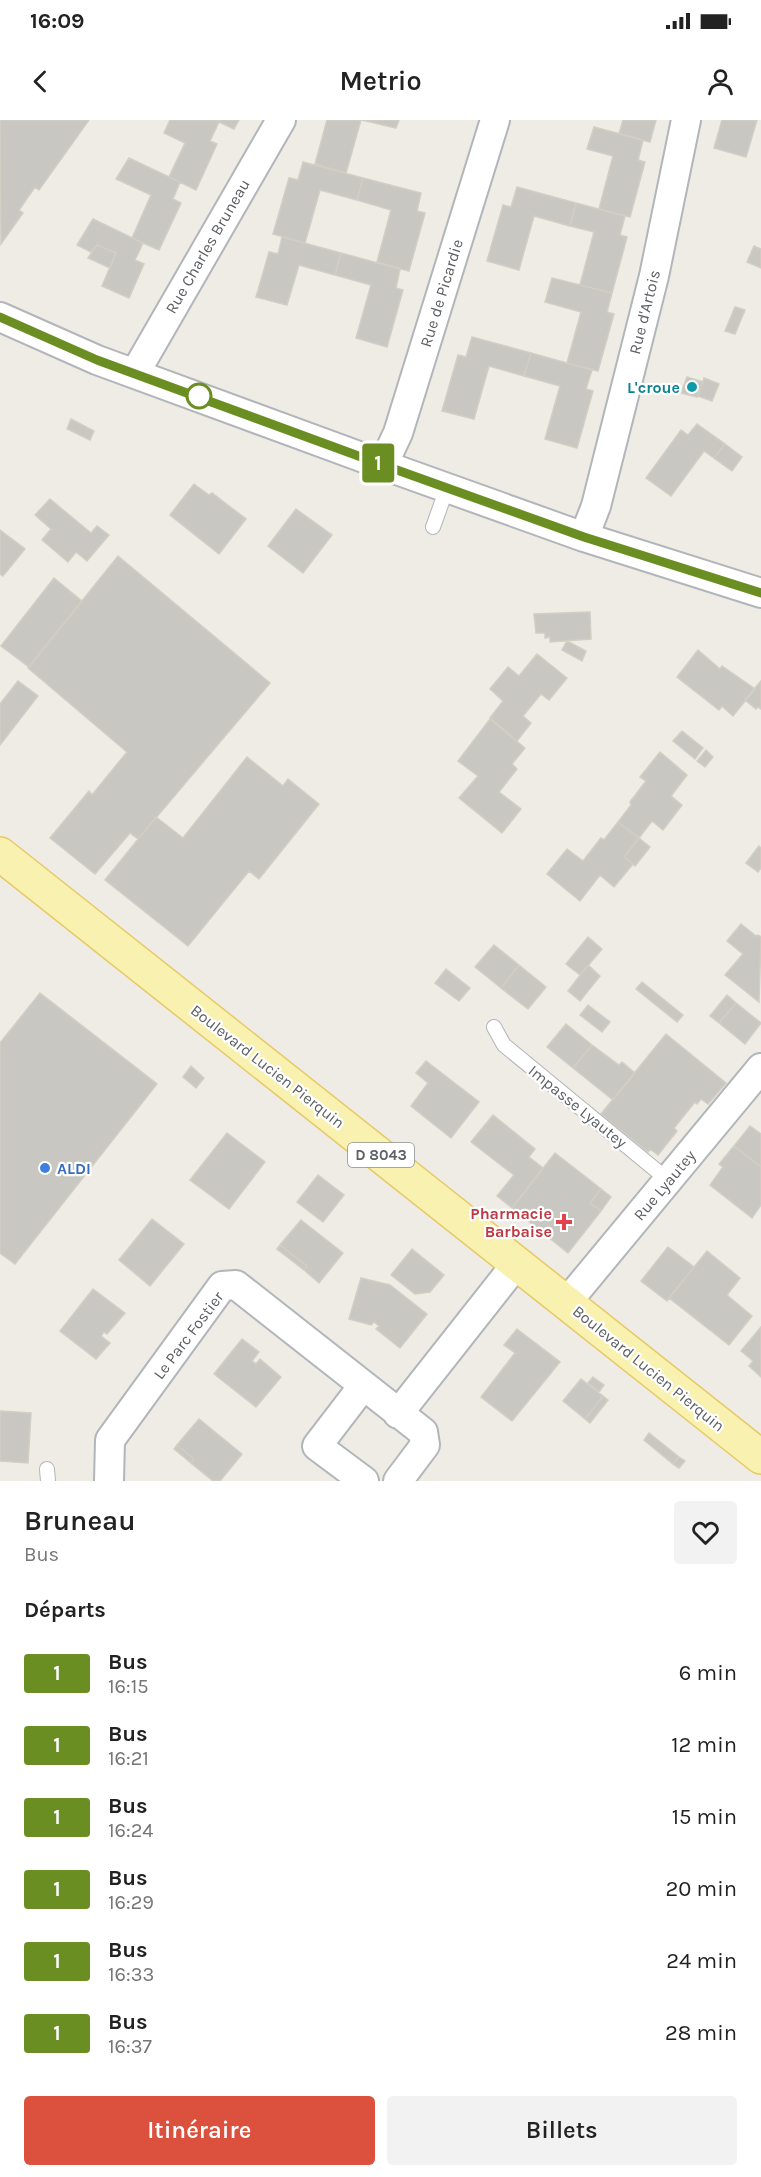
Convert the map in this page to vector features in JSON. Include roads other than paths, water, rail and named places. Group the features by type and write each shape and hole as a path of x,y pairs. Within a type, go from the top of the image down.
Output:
{"main road":[{"name":"Boulevard Lucien Pierquin","path":"0,854 761,1457"}],"street":[{"name":"Rue Charles Bruneau","path":"135,373 281,120"},
{"name":"Rue de Picardie","path":"383,465 398,433 495,120"},
{"name":"Rue d'Artois","path":"584,537 596,506 654,276 686,120"},
{"path":"0,317 97,360 383,465 584,537 761,592"},
{"name":"Rue Lyautey","path":"567,1302 761,1068"},
{"path":"398,1414 517,1263"},
{"name":"Le Parc Fostier","path":"109,1481 111,1440 222,1286 236,1285 423,1432 425,1445 398,1481"},
{"path":"363,1386 317,1446 364,1481"}],"lane":[{"path":"433,527 447,488"},
{"name":"Impasse Lyautey","path":"494,1028 504,1045 668,1180"}],"place":[{"name":"L'croue","path":"692,387"},
{"name":"ALDI","path":"45,1168"},
{"name":"Pharmacie Barbaise","path":"564,1222"}]}
